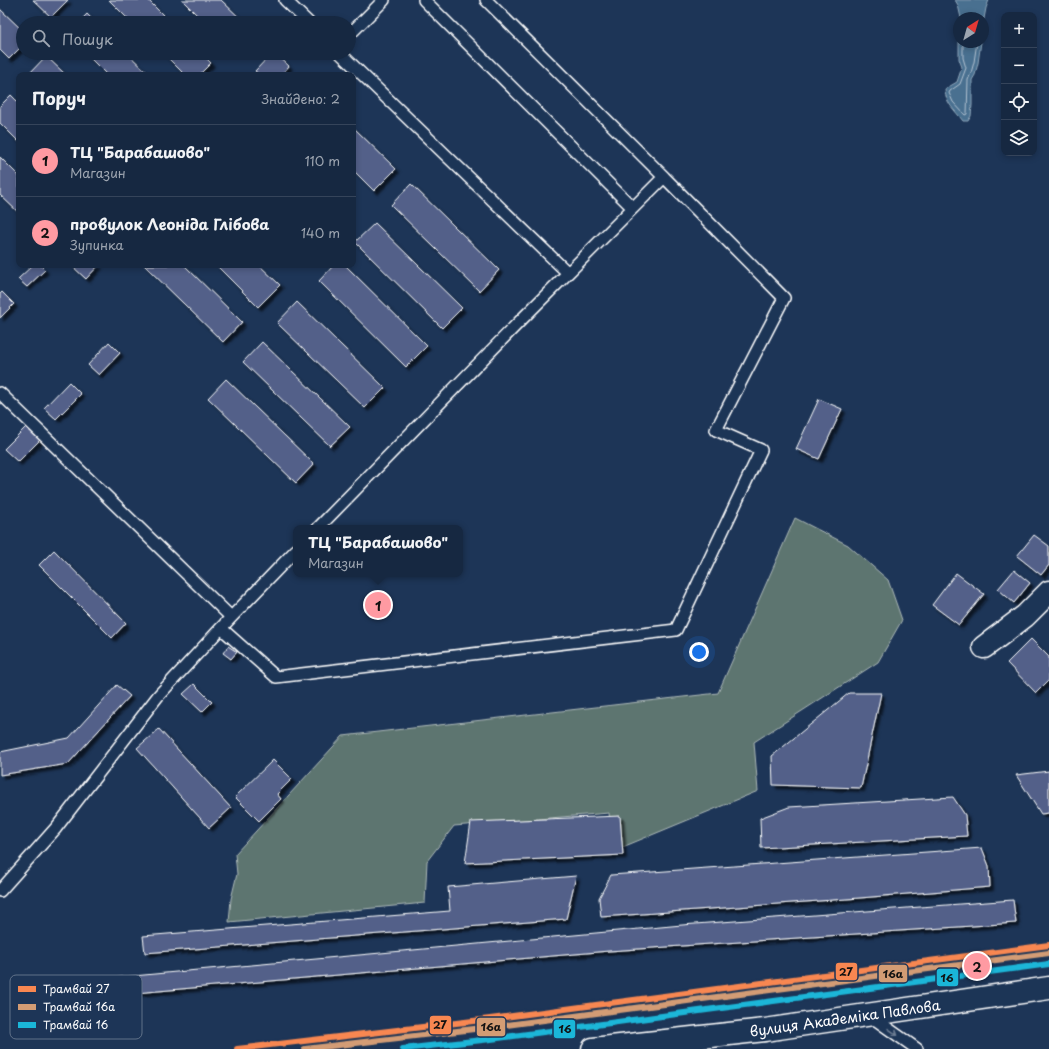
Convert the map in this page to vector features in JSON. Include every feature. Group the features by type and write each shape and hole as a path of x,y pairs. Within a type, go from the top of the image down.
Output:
{"main road":[{"path":"984,647 1025,616 1049,592"},
{"name":"вулиця Академіка Павлова","path":"593,1049 765,1030 1049,988"}],"lane":[{"path":"285,0 302,16"},
{"path":"356,28 384,0"},
{"path":"424,0 634,208"},
{"path":"221,628 276,677 676,630 761,450 716,430 784,298 486,0"},
{"path":"347,60 568,273"},
{"path":"321,525 664,177"},
{"path":"0,393 231,617"},
{"path":"0,892 56,828 158,696 293,553"},
{"path":"868,1015 917,1049"}],"green space":[{"path":"795,518 848,545 888,580 902,620 878,662 754,742 758,791 613,851 609,813 454,826 427,861 425,903 229,922 231,899 237,874 235,854 343,736 718,693"}],"water":[{"path":"955,0 989,0 985,12 960,12"},
{"path":"959,48 980,48 975,75 972,80 971,116 968,121 963,121 951,106 945,94 945,89 957,82 962,67 959,59"}],"building":[{"path":"33,0 68,0 52,16 50,16"},
{"path":"109,0 148,0 164,16 125,16"},
{"path":"182,0 221,0 238,16 198,16"},
{"path":"0,9 16,24 16,52 9,59 0,50"},
{"path":"42,60 50,60 63,72 31,72"},
{"path":"92,60 134,60 147,72 104,72"},
{"path":"170,60 208,60 211,63 202,72 182,72"},
{"path":"265,60 283,60 289,66 284,72 255,71"},
{"path":"11,95 16,100 16,139 0,123 0,106"},
{"path":"356,130 396,169 374,191 356,173"},
{"path":"0,157 16,173 16,210 0,195"},
{"path":"411,184 499,270 479,291 391,205"},
{"path":"375,223 462,308 442,328 356,243 356,241"},
{"path":"30,268 43,268 45,270 27,287 18,279"},
{"path":"74,268 96,268 86,279"},
{"path":"147,268 187,268 242,322 223,342"},
{"path":"219,268 262,268 280,285 258,307"},
{"path":"331,268 348,268 427,346 406,367 319,281"},
{"path":"2,292 14,304 0,318 0,294"},
{"path":"297,302 385,388 365,408 277,323"},
{"path":"109,342 120,353 99,375 88,365"},
{"path":"262,342 350,427 330,446 243,362"},
{"path":"226,379 314,464 296,483 208,398"},
{"path":"69,382 81,394 56,419 44,408"},
{"path":"819,399 842,409 819,459 796,449"},
{"path":"28,425 42,438 18,462 4,449"},
{"path":"1034,535 1049,546 1049,565 1041,575 1017,556"},
{"path":"54,550 126,623 112,638 39,565"},
{"path":"1014,570 1030,583 1014,603 998,589"},
{"path":"956,573 984,594 959,625 932,605"},
{"path":"1031,639 1049,657 1049,680 1036,693 1007,663"},
{"path":"228,646 237,652 231,659 223,653"},
{"path":"194,684 212,702 202,712 183,694"},
{"path":"117,685 130,696 68,764 0,775 0,752 69,738"},
{"path":"849,693 881,693 861,788 773,785 772,756"},
{"path":"159,729 231,808 209,828 137,748"},
{"path":"273,760 292,779 277,794 281,799 259,821 235,797"},
{"path":"1049,771 1049,813 1041,814 1016,775"},
{"path":"953,797 965,815 967,836 761,848 760,818 789,807"},
{"path":"620,816 623,855 465,863 471,822"},
{"path":"982,848 989,866 990,887 601,917 599,898 611,875"},
{"path":"576,876 566,919 145,953 143,936 450,911 448,887"},
{"path":"1013,900 1016,923 609,951 142,992 142,975 682,925"}],"tram line":[{"name":"27","path":"237,1049 490,1019 1049,945"},
{"name":"16a","path":"305,1049 491,1027 1049,953"},
{"name":"16","path":"403,1049 491,1039 1049,964"}],"place":[{"name":"ТЦ \"Барабашово\"","path":"378,605"},
{"name":"провулок Леоніда Глібова","path":"977,966"}]}
